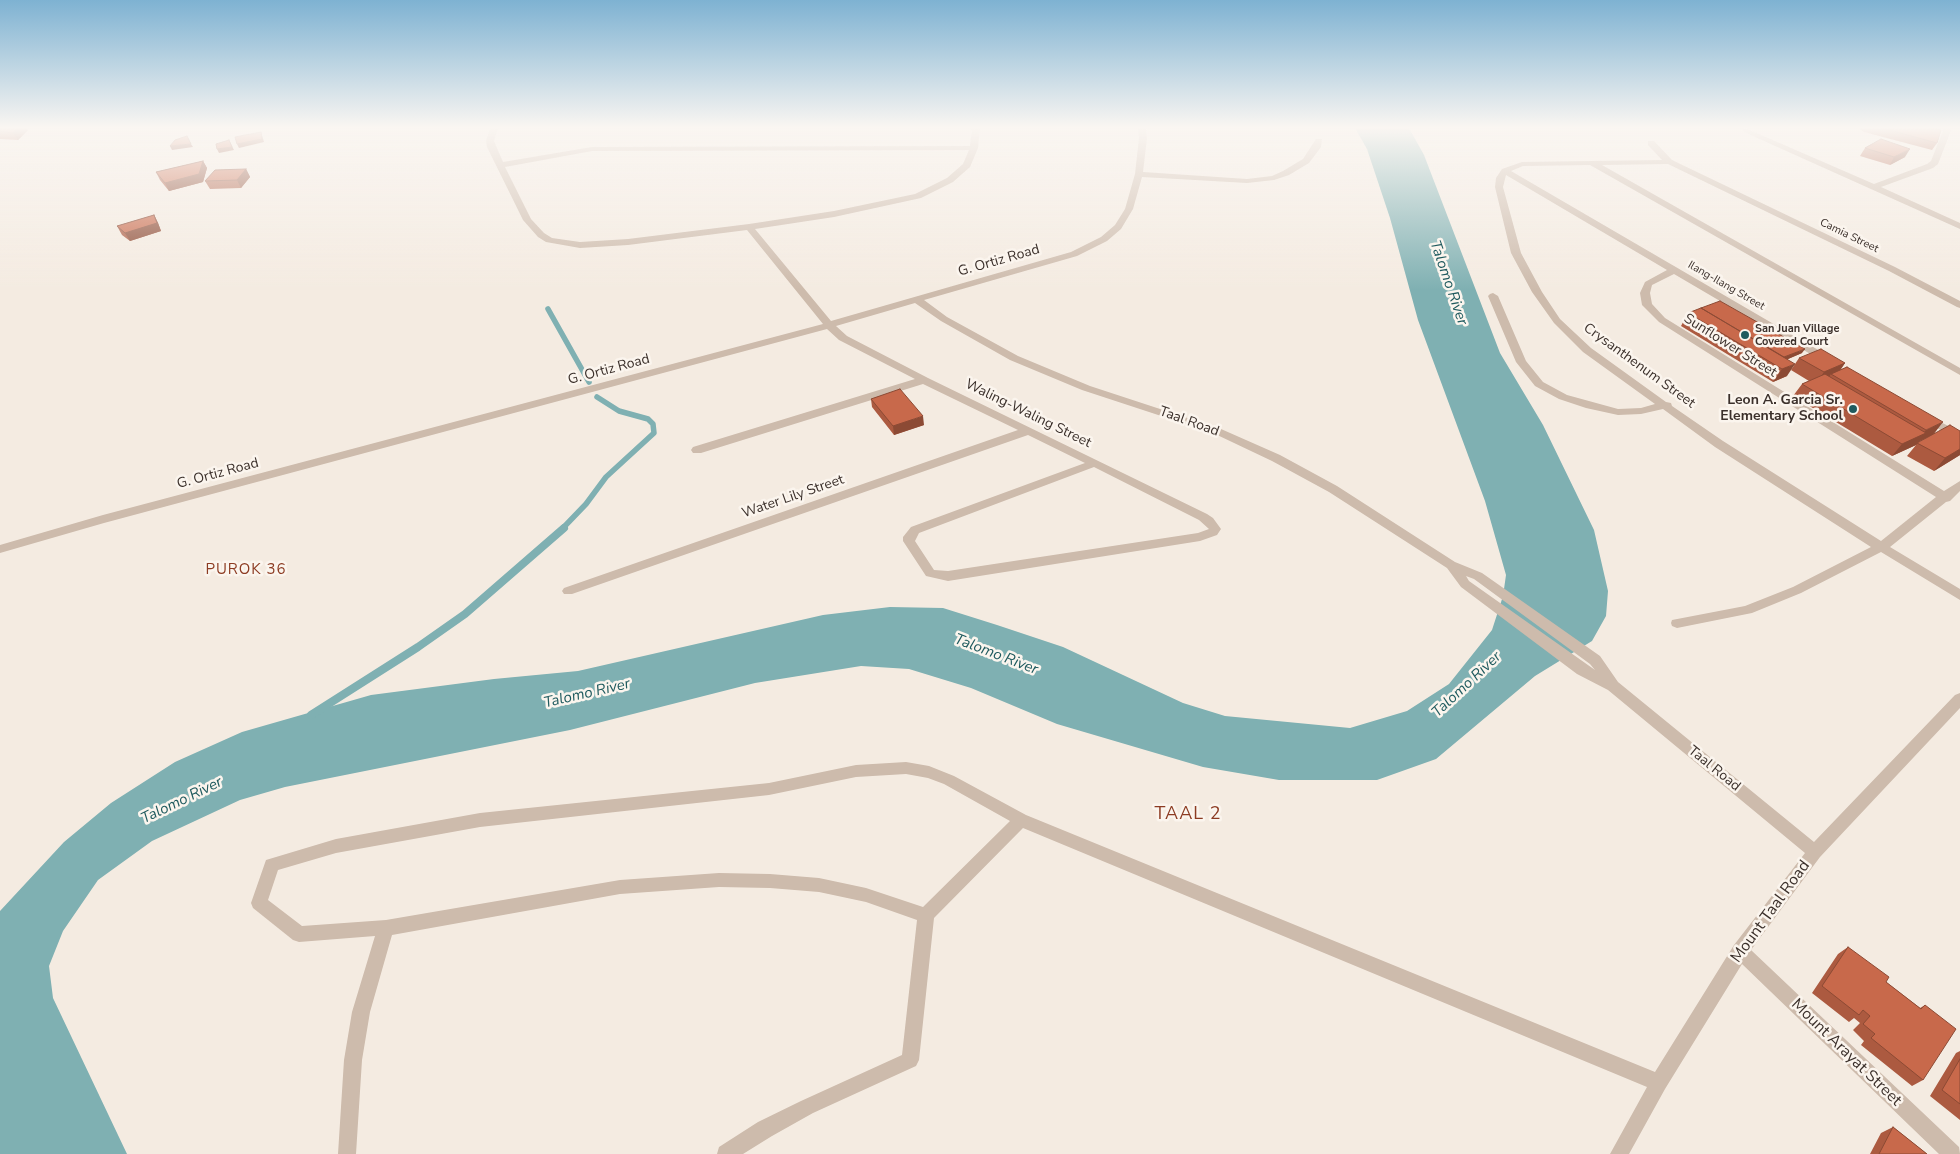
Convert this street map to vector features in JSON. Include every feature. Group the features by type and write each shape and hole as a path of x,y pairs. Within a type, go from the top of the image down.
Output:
{"street":[{"path":"509,182 527,220 541,235 563,244 580,246 612,244 749,227 842,212 918,196 947,182"},
{"name":"G. Ortiz Road","path":"0,549 94,521 829,325 1074,254 1104,239 1118,227 1129,210 1137,182"},
{"name":"Crysanthenum Street","path":"1500,182 1516,253 1537,292 1552,314 1587,350 1667,405 1719,444 1960,595"},
{"name":"Ilang-Ilang Street","path":"1524,182 1834,363"},
{"path":"1625,182 1960,372"},
{"name":"Camia Street","path":"1710,182 1960,305"},
{"path":"1862,182 1960,226"},
{"path":"1873,187 1887,182"},
{"name":"Waling-Waling Street","path":"749,227 829,325 848,341 924,380 1095,463 1203,517 1215,529 1208,535 1200,537 948,576 935,575 926,569 909,541 911,533 922,527 1095,463"},
{"name":"Sunflower Street","path":"1674,270 1648,284 1645,293 1647,305 1662,320 1946,498"},
{"path":"1493,296 1521,362 1539,384 1563,397 1590,406 1618,412 1641,411 1667,405"},
{"name":"Taal Road","path":"917,300 944,319 1014,358 1086,388 1217,431 1276,458 1333,489 1451,566 1478,576 1595,660 1614,686"},
{"path":"697,450 924,380"},
{"path":"1918,412 1960,437"},
{"name":"Water Lily Street","path":"568,591 1027,430"},
{"path":"1677,623 1747,610 1797,590 1881,547 1946,498 1960,485"},
{"name":"Taal Road","path":"1451,566 1464,584 1582,670 1614,686 1816,852"},
{"name":"Mount Taal Road","path":"1619,1154 1659,1083 1740,951 1816,852 1960,699"},
{"path":"926,915 866,895 819,885 770,881 719,880 603,890 386,928 299,934 259,903 272,865 336,846 480,820 769,789 856,771 906,768 929,772 949,780 1021,820 1659,1083"},
{"path":"726,1154 764,1129 807,1107 910,1060 926,915 1021,820"},
{"path":"347,1154 353,1060 361,1012 386,928"},
{"name":"Mount Arayat Street","path":"1740,951 1952,1154"}],"water":[{"name":"Talomo River","path":"1378,182 1434,182 1500,353 1543,425 1594,530 1608,591 1606,616 1592,641 1535,676 1436,759 1377,780 1279,780 1203,767 1057,724 971,688 909,669 861,666 755,683 570,730 285,787 240,800 152,841 98,880 63,931 49,966 53,998 127,1154 0,1154 0,911 64,842 111,803 175,762 242,732 371,695 494,679 578,671 823,615 890,607 943,608 997,625 1063,647 1183,703 1225,716 1350,728 1407,711 1449,684 1492,630 1503,596 1506,575 1485,501 1418,320 1390,218"}],"building":[{"path":"154,215 157,223 125,233 117,226"},
{"path":"1720,301 1805,349 1784,357 1701,308"},
{"path":"1701,308 1795,364 1782,369 1688,313"},
{"path":"1821,349 1845,363 1824,372 1799,358"},
{"path":"1847,367 1943,422 1926,430 1831,374"},
{"path":"1825,374 1926,433 1902,444 1802,384"},
{"path":"900,389 923,416 893,426 871,399"},
{"path":"1950,425 1960,431 1960,449 1945,458 1917,443"},
{"path":"1848,947 1889,977 1886,982 1921,1009 1925,1005 1956,1029 1923,1080 1871,1038 1875,1034 1863,1024 1870,1016 1863,1010 1859,1015 1822,986"},
{"path":"1960,1059 1960,1104 1942,1090"},
{"path":"1893,1127 1927,1154 1879,1154"}],"waterway":[{"path":"548,309 589,382"},
{"path":"562,529 586,504 606,477 654,433 653,424 648,419 619,411 597,397"},
{"path":"311,715 418,647 465,614 564,528"}],"place":[{"name":"San Juan Village Covered Court","path":"1745,335"},
{"name":"Leon A. Garcia Sr. Elementary School","path":"1853,409"}],"district":[{"name":"PUROK 36","path":"246,570"},
{"name":"TAAL 2","path":"1188,815"}]}
